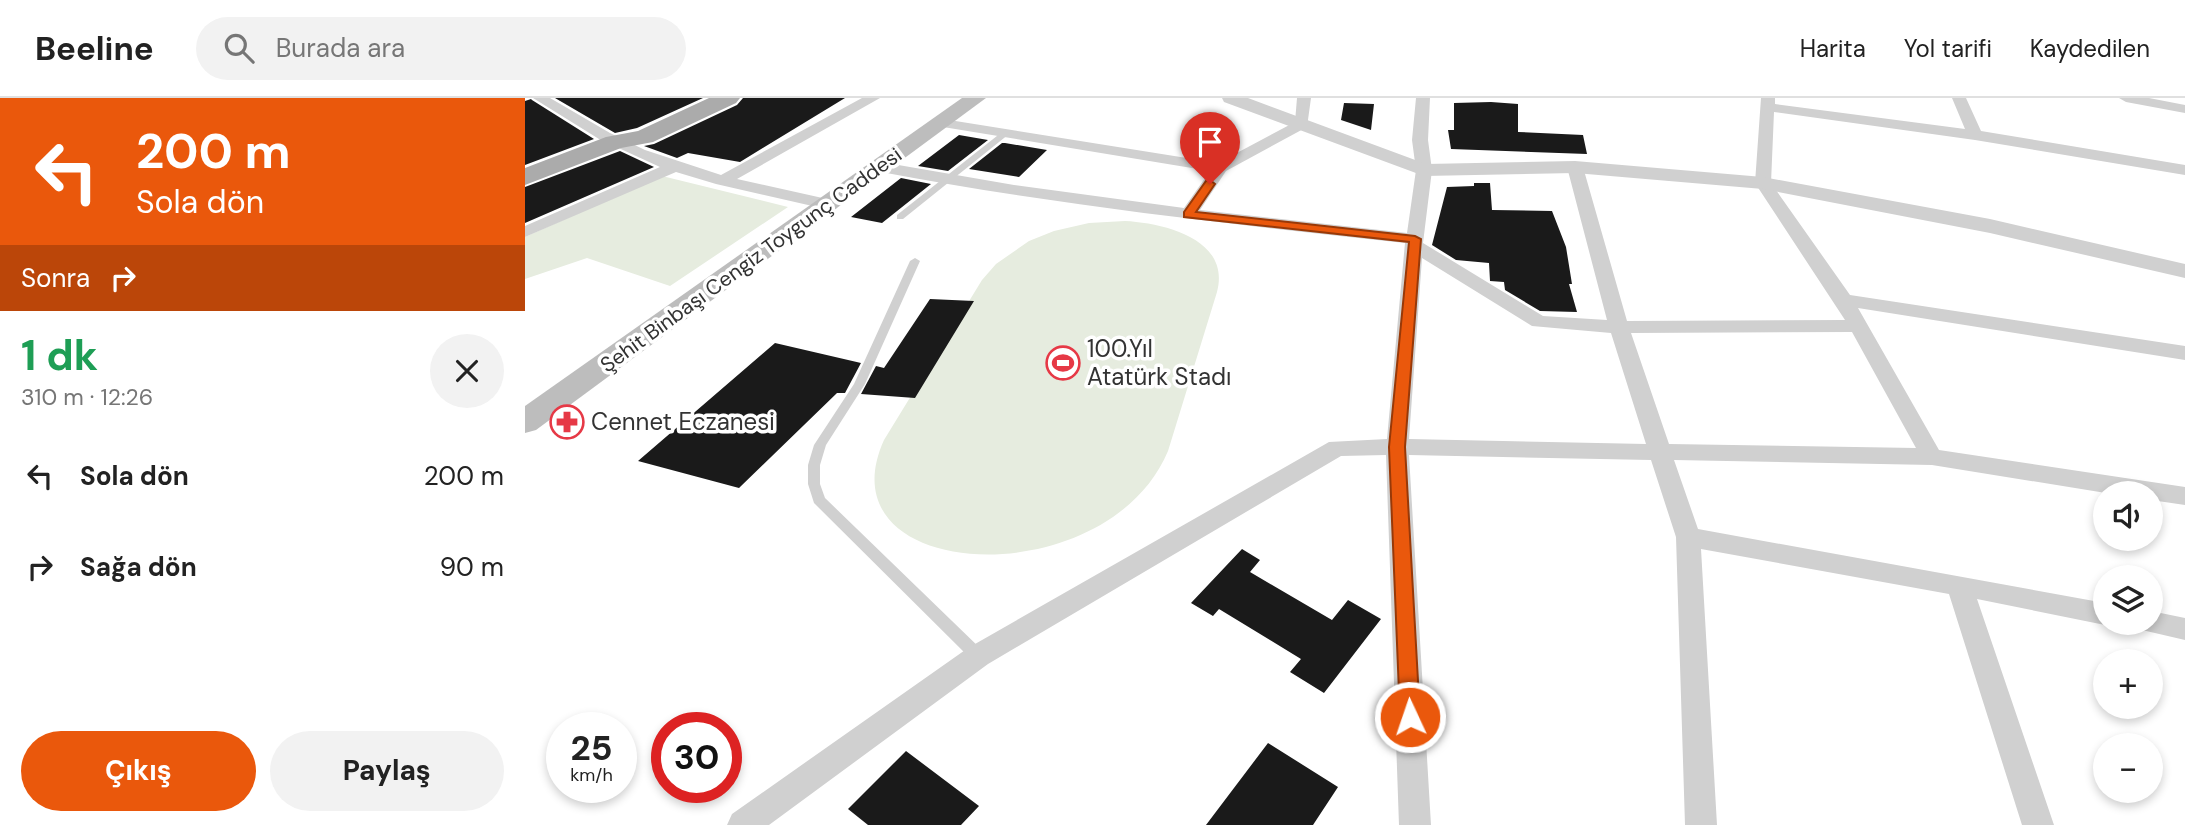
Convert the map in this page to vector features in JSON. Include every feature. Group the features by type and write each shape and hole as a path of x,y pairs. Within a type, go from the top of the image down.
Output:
{"main road":[{"path":"615,142 626,132 702,98"},
{"path":"525,177 615,142 643,136 728,98"},
{"name":"Şehit Binbaşı Cengiz Toygunç Caddesi","path":"525,422 977,98"}],"street":[{"path":"540,98 615,142 675,166 722,181 830,205"},
{"path":"722,181 873,98"},
{"path":"1231,98 1424,170 1575,167 1763,183 1990,226 2185,271"},
{"path":"1302,124 1304,98"},
{"path":"1415,825 1397,447 1424,170 1420,140 1423,98"},
{"path":"1959,98 1975,135"},
{"path":"2126,98 2185,109"},
{"path":"1932,457 1844,300 1763,183 1767,103 2185,170"},
{"path":"943,123 1220,168"},
{"path":"1188,215 1220,168 1302,124"},
{"path":"525,232 675,166"},
{"path":"881,167 946,180 1188,215 1415,242 1539,322 1619,327 1859,326"},
{"path":"1575,167 1619,327 1688,537 1701,825"},
{"path":"1844,300 2185,353"},
{"path":"743,825 978,656 1337,448 1932,457 2185,496"},
{"path":"1688,537 2093,612"},
{"path":"1959,586 2038,825"},
{"path":"2163,624 2185,629"}],"lane":[{"path":"900,217 1005,134"},
{"path":"915,261 859,384 820,445 814,465 814,484 819,500 978,656"}],"shaded area":[{"path":"662,176 788,207 670,286 587,258 525,279 525,237"},
{"name":"100.Yıl Atatürk Stadı","path":"1125,221 1158,225 1191,237 1214,259 1219,274 1217,292 1168,451 1136,498 1089,531 1034,550 979,554 929,545 892,523 875,488 884,440 982,280 996,264 1029,241 1054,231 1089,223"}],"building":[{"path":"555,98 703,98 637,128 615,133"},
{"path":"743,98 845,98 740,162 688,153 677,158 644,146 654,144 737,105"},
{"path":"531,99 594,139 525,165 525,101"},
{"path":"1344,103 1374,104 1371,130 1341,120"},
{"path":"1454,103 1518,104 1518,132 1583,135 1587,154 1451,149 1448,130 1454,130"},
{"path":"959,135 988,140 948,171 918,166"},
{"path":"1002,143 1047,150 1019,177 969,169"},
{"path":"620,151 654,167 525,223 525,187"},
{"path":"901,178 931,184 882,223 851,217"},
{"path":"1474,183 1490,183 1492,210 1552,211 1566,247 1572,284 1569,284 1577,312 1540,311 1505,290 1504,282 1490,281 1489,263 1456,260 1432,245 1447,187 1474,186"},
{"path":"930,299 974,301 915,398 861,394 876,366 884,368"},
{"path":"775,343 861,363 845,393 837,393 739,488 638,461"},
{"path":"1242,549 1260,560 1250,572 1332,620 1348,600 1381,619 1324,693 1290,672 1301,659 1219,609 1213,616 1191,603"},
{"path":"1268,743 1338,787 1313,825 1206,825"},
{"path":"906,751 979,806 961,825 868,825 848,809"}],"place":[{"name":"100.Yıl Atatürk Stadı","path":"1063,363"},
{"name":"Cennet Eczanesi","path":"567,422"}],"route":[{"path":"1210,184 1188,215 1415,239 1397,447 1410,717"}]}
